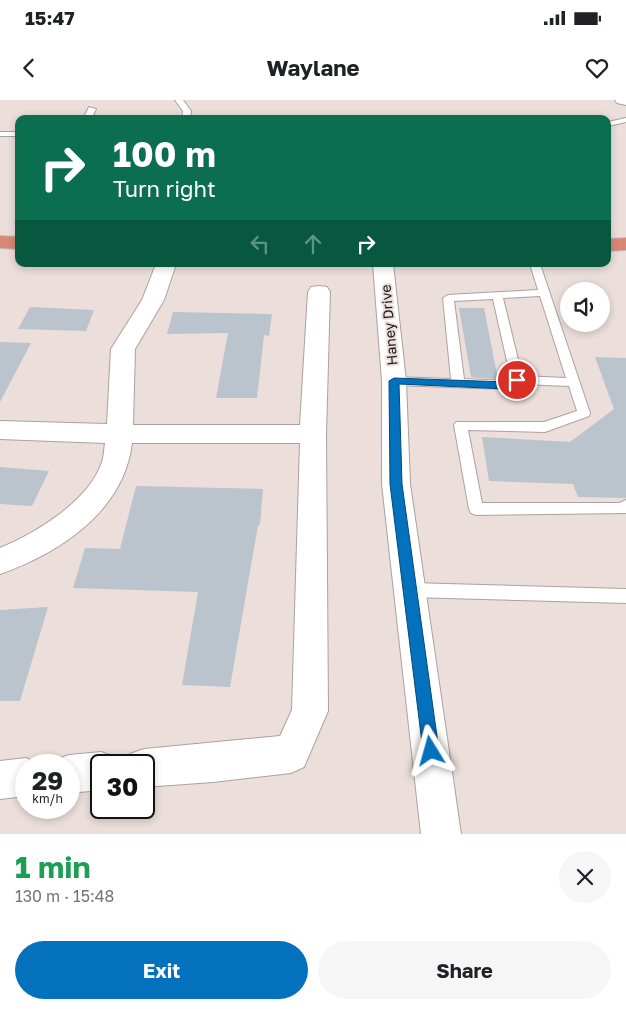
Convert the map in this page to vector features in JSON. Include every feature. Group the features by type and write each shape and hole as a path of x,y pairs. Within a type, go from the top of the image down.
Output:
{"highway":[{"path":"0,242 15,243"},
{"path":"611,244 626,244"}],"street":[{"path":"622,100 626,101"},
{"path":"0,562 29,549 57,533 84,510 104,486 116,462 120,434 123,349 153,300 165,267"},
{"name":"Haney Drive","path":"383,267 394,381 396,484 441,834"},
{"path":"155,767 291,754 310,711 313,434 319,292"},
{"path":"0,430 120,434 313,434"},
{"path":"0,780 15,778"}],"lane":[{"path":"187,115 187,112 180,101 192,100"},
{"path":"89,115 92,109"},
{"path":"611,123 626,120"},
{"path":"0,134 15,134"},
{"path":"537,267 584,413 544,428 461,425 476,509 622,508 626,506"},
{"path":"458,383 448,298 545,293"},
{"path":"497,294 517,380"},
{"path":"394,381 507,385 512,385 517,380 574,382"},
{"path":"410,590 626,596"}],"building":[{"path":"30,307 94,310 86,331 18,329"},
{"path":"459,308 484,308 498,379 471,377"},
{"path":"173,312 272,314 269,336 264,335 257,398 216,398 228,333 167,334"},
{"path":"0,342 31,343 0,402"},
{"path":"595,357 626,358 626,498 578,497 573,484 489,481 482,437 570,442 614,409"},
{"path":"0,467 49,471 32,506 0,504"},
{"path":"136,486 263,489 260,525 258,525 230,687 182,685 198,592 73,588 85,548 120,549"},
{"path":"48,607 20,701 0,701 0,610"}],"route":[{"path":"431,751 396,484 394,381 512,385 517,380"}]}
